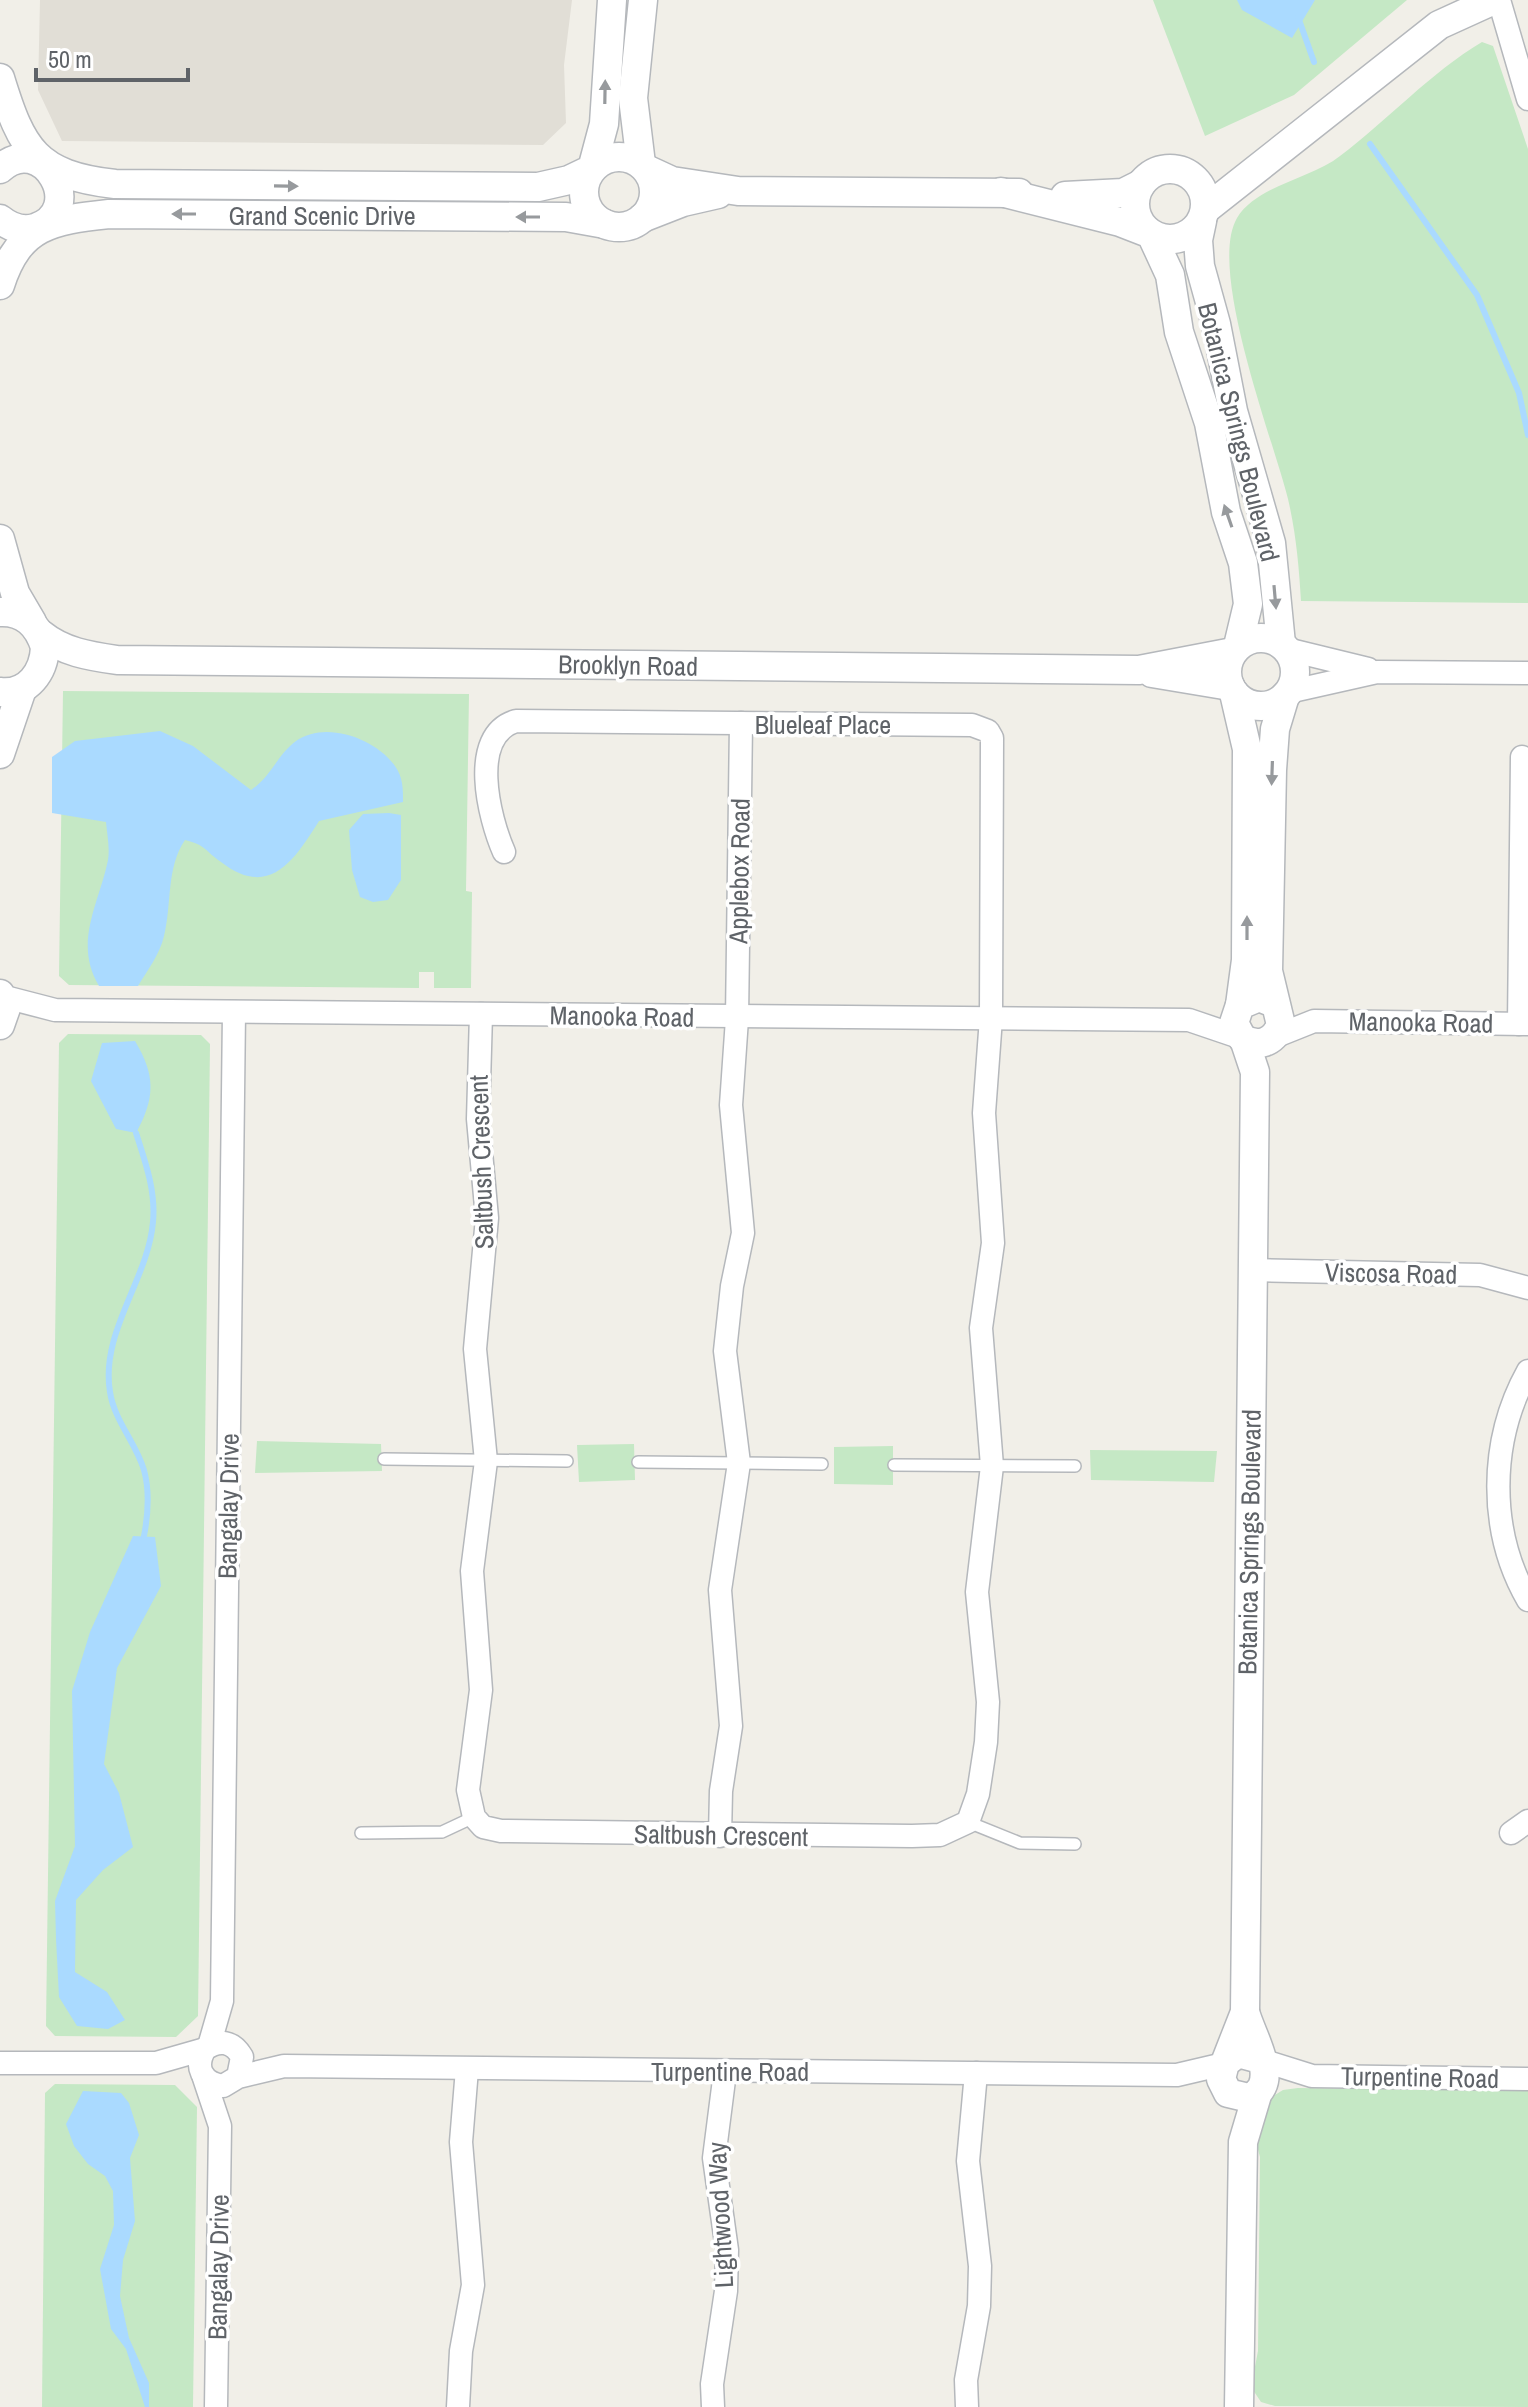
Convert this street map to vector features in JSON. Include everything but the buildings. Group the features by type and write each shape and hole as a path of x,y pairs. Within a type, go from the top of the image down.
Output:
{"street":[{"path":"605,224 591,214 585,204 585,181 592,169 604,124 612,0"},
{"path":"642,218 654,197 654,185 643,167 633,98 643,0"},
{"path":"1496,0 1528,99"},
{"name":"Grand Scenic Drive","path":"1001,192 1120,222 1162,238 1184,237 1204,215 1439,25 1496,0"},
{"path":"0,78 15,129 56,176 60,200 56,211 22,240 0,285"},
{"name":"Grand Scenic Drive","path":"43,164 80,179 115,184 477,188 538,187 569,180 608,158 619,156 672,181 738,191 1001,192 1089,197 1123,193 1160,170 1229,168 1308,130"},
{"path":"0,169 14,160 26,159 43,164"},
{"path":"1182,170 1201,186 1204,215"},
{"path":"1141,184 1135,205 1143,226 1151,234"},
{"name":"Grand Scenic Drive","path":"39,227 109,214 566,217 621,227 683,202 738,191"},
{"name":"Botanica Springs Boulevard","path":"1204,215 1198,240 1200,266 1216,324 1233,411 1271,543 1284,646"},
{"path":"0,219 16,228 39,227"},
{"name":"Botanica Springs Boulevard","path":"1151,234 1170,275 1179,332 1209,423 1226,512 1243,563 1248,604 1235,649"},
{"path":"0,539 15,593 37,628 44,661 17,688 0,754"},
{"name":"Brooklyn Road","path":"0,612 19,614 53,645 82,655 117,660 1139,670 1232,690"},
{"path":"1284,646 1295,675 1275,729 1268,971 1281,1025 1258,1038 1234,1023 1246,960 1247,749 1227,669 1235,649 1259,638 1377,672"},
{"name":"Brooklyn Road","path":"1139,670 1235,649"},
{"name":"Brooklyn Road","path":"17,688 86,666 117,660"},
{"path":"1232,690 1243,701 1264,706 1286,694 1377,672 1528,673"},
{"name":"Applebox Road","path":"720,1836 721,1791 731,1726 720,1590 739,1463 725,1351 732,1286 743,1233 731,1105 737,1019 741,723"},
{"name":"Blueleaf Place","path":"504,852 488,807 489,747 493,736 507,724 972,725 988,731 995,749 991,1018"},
{"path":"1522,757 1524,1024"},
{"path":"1239,1006 1259,997 1275,1004"},
{"name":"Manooka Road","path":"1275,1004 1314,1021"},
{"name":"Manooka Road","path":"1189,1020 1239,1006"},
{"name":"Manooka Road","path":"1,1014 55,1010 737,1019 1189,1020 1258,1038 1314,1021 1524,1024"},
{"name":"Bangalay Drive","path":"207,2048 222,2001 234,1012"},
{"name":"Saltbush Crescent","path":"481,1014 478,1119 487,1218 475,1349 486,1461 472,1571 481,1690 468,1790 474,1817 483,1827 501,1831 720,1836 940,1835 968,1822"},
{"path":"968,1822 978,1794 988,1702 977,1592 992,1466 981,1328 993,1243 984,1113 991,1018"},
{"name":"Botanica Springs Boulevard","path":"1258,1038 1252,1270 1245,2012 1260,2060"},
{"name":"Viscosa Road","path":"1252,1270 1480,1275 1528,1288"},
{"path":"1528,1371 1517,1391 1498,1472 1500,1516 1506,1548 1528,1600"},
{"name":"Bangalay Drive","path":"222,2001 236,2048"},
{"name":"Botanica Springs Boulevard","path":"1224,2064 1245,2012"},
{"path":"0,2063 156,2063 203,2076 216,2085 237,2079 243,2064 236,2048 221,2042 156,2063"},
{"path":"203,2076 199,2061 207,2048"},
{"name":"Turpentine Road","path":"236,2048 284,2066"},
{"path":"1238,2053 1253,2054 1260,2060 1267,2081 1243,2094 1221,2079 1224,2064 1238,2053"},
{"name":"Turpentine Road","path":"1260,2060 1312,2076"},
{"name":"Turpentine Road","path":"237,2079 284,2066 1177,2075 1224,2064"},
{"path":"458,2407 461,2351 473,2285 461,2142 467,2069"},
{"name":"Lightwood Way","path":"713,2407 712,2384 726,2291 727,2250 714,2158 725,2072"},
{"path":"967,2407 966,2380 979,2279 968,2161 976,2073"},
{"name":"Turpentine Road","path":"1177,2075 1243,2094 1312,2076 1528,2079"},
{"name":"Bangalay Drive","path":"203,2076 220,2126"},
{"name":"Bangalay Drive","path":"216,2407 220,2126 237,2079"},
{"path":"1239,2407 1243,2094"}],"lane":[{"path":"384,1459 567,1461"},
{"path":"638,1462 822,1464"},
{"path":"894,1465 1075,1466"},
{"path":"361,1833 442,1832 474,1817"},
{"path":"968,1822 1020,1843 1075,1844"}],"shaded area":[{"path":"40,0 572,0 564,65 566,123 543,145 62,141 38,90"}],"green space":[{"path":"1153,0 1407,0 1294,95 1205,136"},
{"path":"1482,42 1493,46 1528,149 1528,603 1301,601 1297,550 1288,499 1236,314 1230,275 1230,242 1237,218 1257,198 1340,156 1445,68"},
{"path":"63,691 469,694 466,891 472,892 471,988 434,988 434,972 419,972 419,988 69,985 59,976"},
{"path":"68,1034 201,1035 210,1044 198,2016 176,2037 55,2036 46,2026 59,1043"},
{"path":"257,1441 381,1444 382,1471 255,1473"},
{"path":"634,1444 635,1480 579,1482 577,1445"},
{"path":"893,1446 893,1485 834,1484 834,1447"},
{"path":"1090,1450 1217,1451 1214,1482 1091,1480"},
{"path":"55,2084 175,2085 197,2107 193,2407 42,2407 45,2093"},
{"path":"1283,2090 1528,2091 1528,2407 1275,2406 1261,2402 1251,2387 1258,2351 1260,2157 1255,2138 1265,2101"}],"water":[{"path":"1237,0 1315,0 1292,38 1242,10"},
{"path":"160,731 193,746 251,790 296,741 321,732 350,736 387,756 398,770 403,802 319,821 290,861 267,876 238,873 201,846 185,840 175,862 164,936 153,962 138,986 99,986 88,954 88,939 108,860 106,822 52,813 52,757 75,741"},
{"path":"363,814 401,815 401,880 388,900 373,902 360,897 352,870 349,830"},
{"path":"135,1041 150,1076 150,1098 136,1133 116,1129 91,1081 102,1043"},
{"path":"133,1536 155,1537 161,1586 117,1668 104,1764 119,1793 133,1847 103,1870 76,1900 75,1972 107,1992 125,2020 108,2029 77,2026 59,1997 55,1901 75,1846 72,1691 90,1632"},
{"path":"83,2091 121,2093 129,2103 139,2135 130,2158 135,2221 123,2260 120,2296 129,2338 149,2383 149,2407 145,2407 126,2349 111,2329 100,2269 114,2225 113,2191 105,2176 88,2164 74,2146 66,2124"}],"waterway":[{"path":"1298,17 1314,62"},
{"path":"1370,144 1477,295 1519,393 1528,435"},
{"path":"136,1133 151,1188 153,1222 143,1265 118,1327 109,1370 112,1402 146,1478 148,1503 144,1536"}]}
